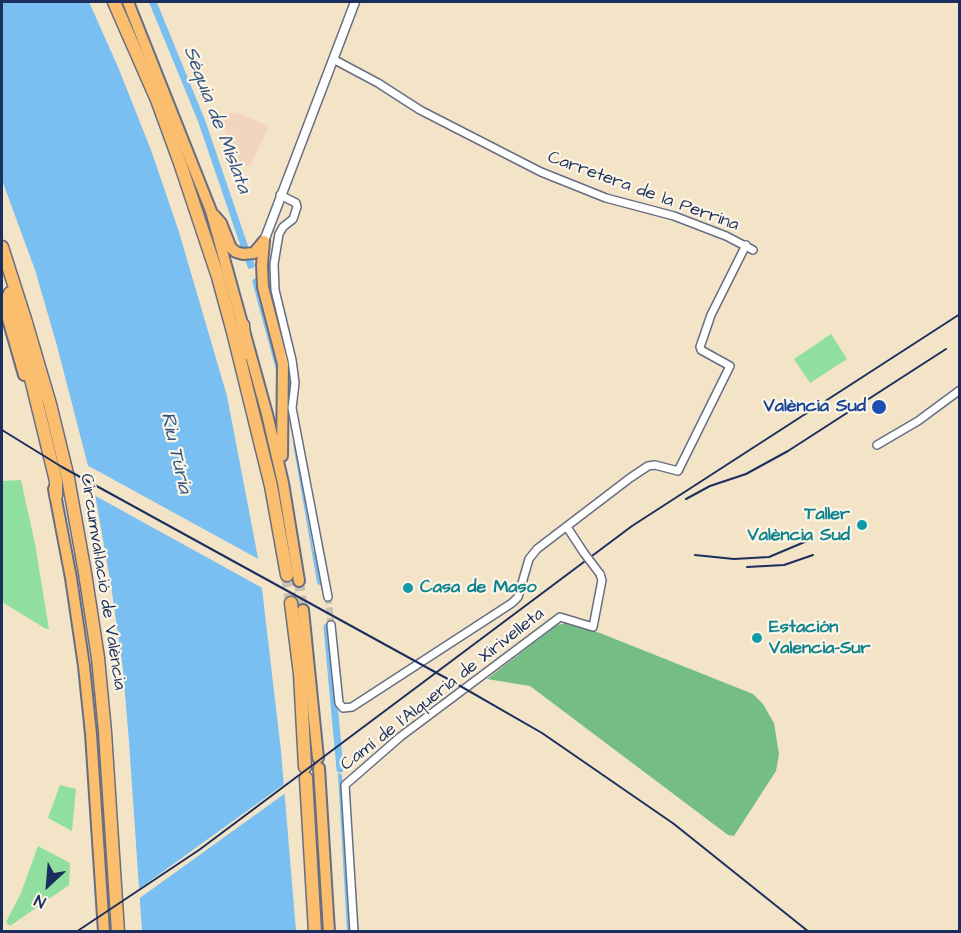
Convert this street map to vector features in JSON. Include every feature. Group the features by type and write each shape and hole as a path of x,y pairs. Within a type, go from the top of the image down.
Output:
{"highway":[{"path":"114,2 157,100 203,230 277,485 299,581"},
{"path":"128,2 211,211 243,325 243,339 271,470 277,485 287,575"},
{"path":"211,211 220,223 231,248 236,252 254,253 264,241"},
{"path":"264,241 263,287 283,363 280,446 283,468 277,485"},
{"name":"Circumval·lació de València","path":"2,247 26,319 50,404 68,478 85,573 98,658 105,732 118,932"},
{"path":"2,266 42,417 57,481 56,496"},
{"name":"Circumval·lació de València","path":"2,298 34,408 56,496 71,579 91,734 104,932"},
{"path":"291,603 300,674 315,932"},
{"path":"303,610 318,763 329,932"}],"street":[{"path":"264,241 355,2"},
{"name":"Carretera de la Perrina","path":"333,59 378,83 420,110 541,172 606,198 674,216 726,236 749,248 711,315 700,347 701,350 730,366 678,471 655,465 648,466 567,526"},
{"path":"280,195 296,203 297,207 292,219 279,234 273,264 275,290 292,360 295,384 292,408 328,597"},
{"path":"877,445 918,421 960,390"},
{"path":"331,626 339,703 343,708 352,707 512,603 518,597 530,559 537,549 567,526"},
{"name":"Camí de l'Alqueria de Xirivelleta","path":"354,932 345,785 400,738 560,617 593,627 602,580 567,526"}],"shaded area":[{"path":"235,112 269,126 250,167 238,166 220,116"}],"green space":[{"path":"831,334 847,359 810,383 794,359"},
{"path":"21,480 35,544 49,629 2,602 2,481"},
{"path":"566,623 600,633 753,694 763,704 774,723 779,754 776,771 734,836 728,835 530,686 487,679 557,625"},
{"path":"60,785 76,789 72,831 48,818"},
{"path":"38,846 70,863 69,885 10,926 6,922 21,893"}],"water":[{"name":"Riu Túria","path":"2,2 89,2 151,150 179,232 227,396 259,563 281,751 296,931 142,931 123,670 94,489 35,270 2,180"}],"pier":[{"path":"85,464 262,561 266,590 92,494"},
{"path":"287,782 287,792 137,900 136,891"}],"waterway":[{"name":"Séquia de Mislata","path":"150,2 200,122 244,250"},
{"name":"Séquia de Mislata","path":"153,2 202,122 246,251"},
{"name":"Séquia de Mislata","path":"246,259 249,268"},
{"name":"Séquia de Mislata","path":"249,259 251,265"},
{"name":"Séquia de Mislata","path":"256,282 272,341"},
{"name":"Séquia de Mislata","path":"254,283 277,370"},
{"name":"Séquia de Mislata","path":"294,443 318,582"},
{"name":"Séquia de Mislata","path":"317,555 321,582"},
{"name":"Séquia de Mislata","path":"327,627 340,769"},
{"name":"Séquia de Mislata","path":"325,628 338,768"},
{"name":"Séquia de Mislata","path":"339,774 348,932"},
{"name":"Séquia de Mislata","path":"341,775 350,932"}],"tunnel":[{"path":"287,575 291,603"},
{"path":"299,581 303,610"},
{"path":"328,597 331,625"}],"railway":[{"path":"76,932 199,850 632,526 960,314"},
{"path":"686,499 710,486 746,474 788,451 946,349"},
{"path":"2,430 62,467 542,733 674,824 809,932"},
{"path":"695,555 734,559 769,557 807,541"},
{"path":"747,567 784,565 813,555"}],"place":[{"name":"València Sud","path":"879,407"},
{"name":"Taller València Sud","path":"862,525"},
{"name":"Casa de Maso","path":"408,588"},
{"name":"Estación Valencia-Sur","path":"757,638"}]}
